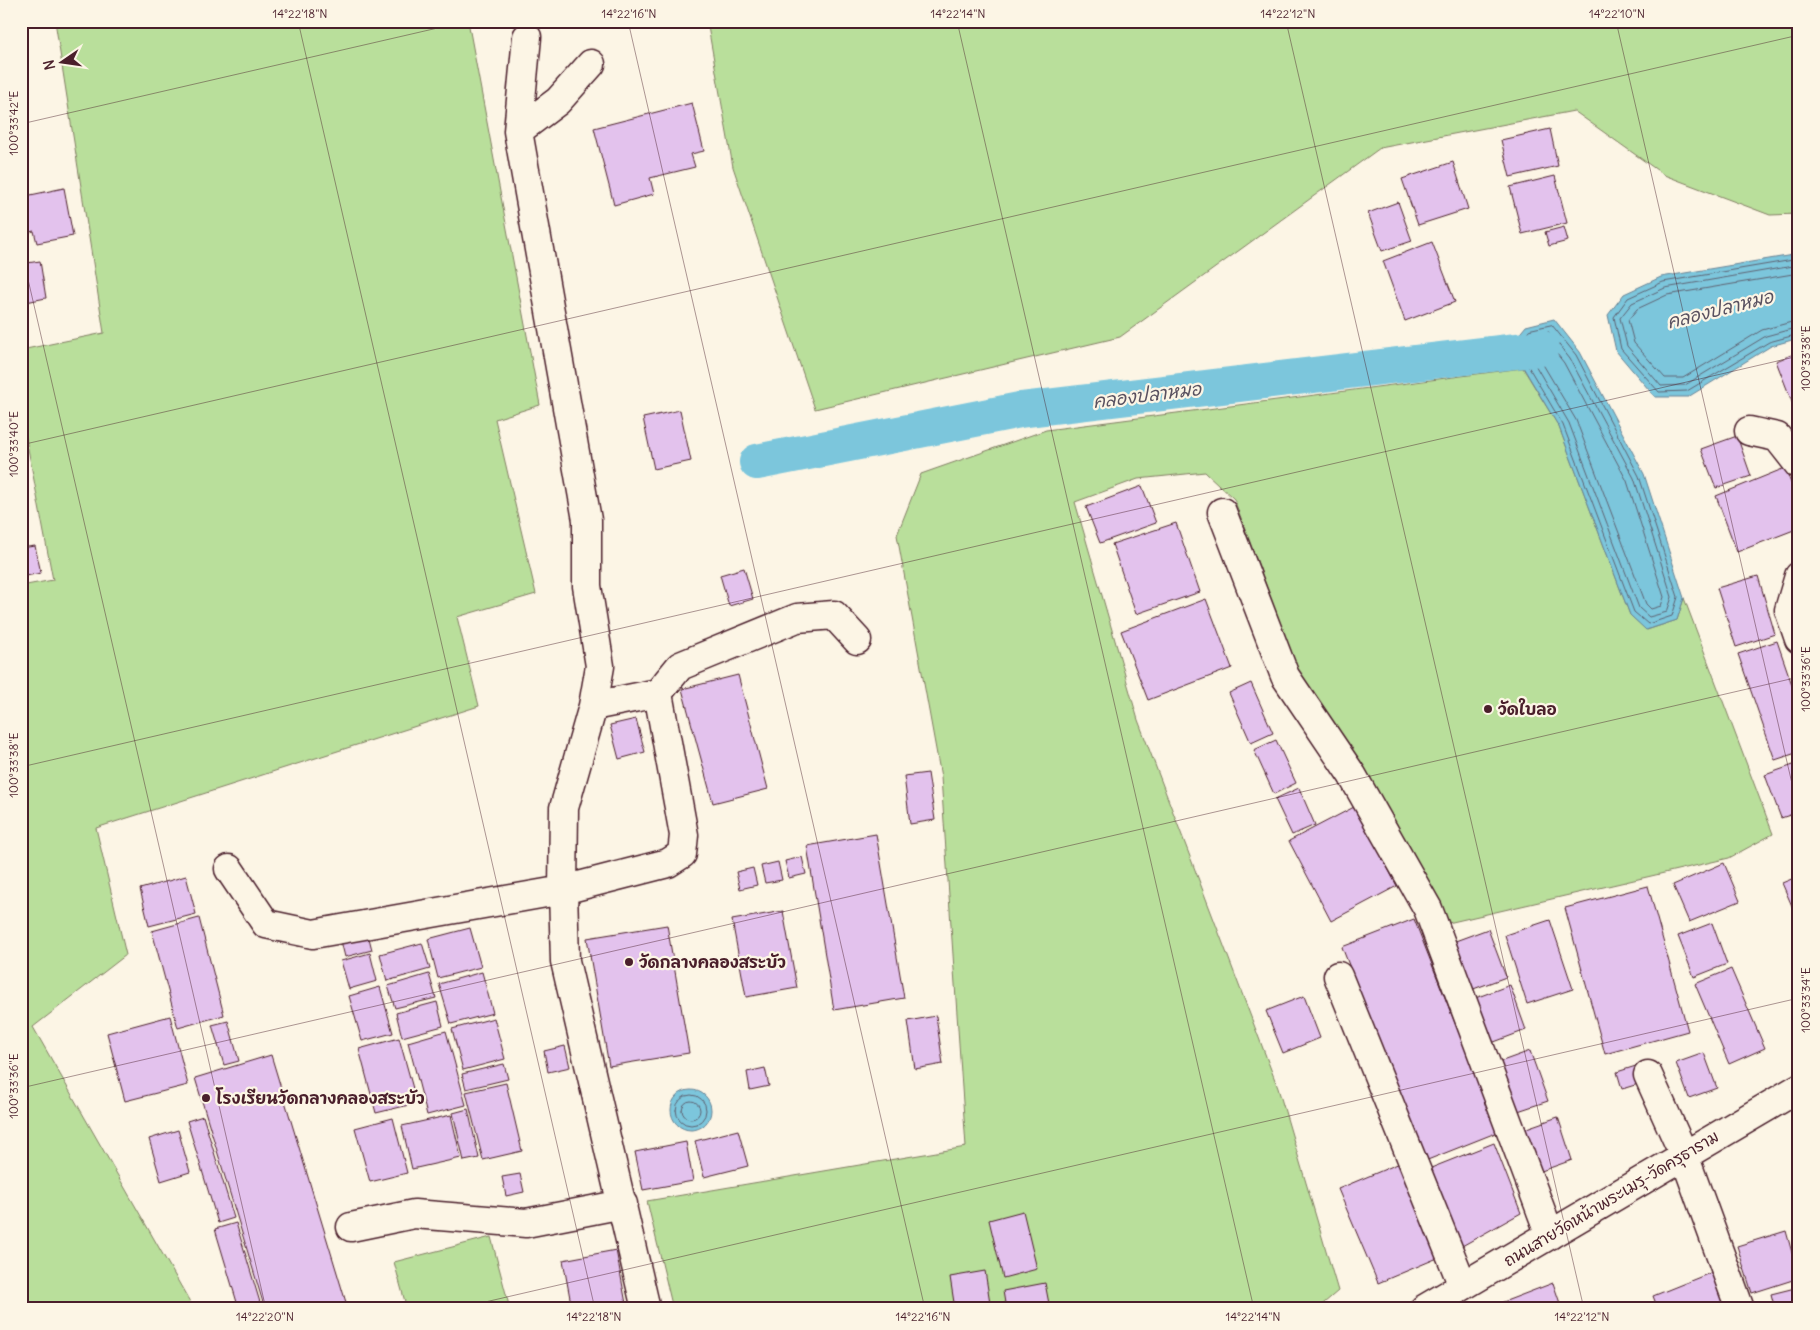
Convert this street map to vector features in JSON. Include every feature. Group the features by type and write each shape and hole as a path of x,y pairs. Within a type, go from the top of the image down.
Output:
{"street":[{"path":"528,37 518,131 587,520 587,586 600,666 593,706 564,808 562,890 565,961 646,1309"},
{"path":"518,131 558,102 591,64"},
{"path":"1749,431 1777,437 1799,465"},
{"path":"1222,512 1285,676 1352,775 1428,909 1550,1235"},
{"path":"1799,576 1789,610 1799,639"},
{"path":"593,706 658,693 680,666 798,618 834,615 857,640"},
{"path":"229,869 266,924 312,934 562,890 668,863 682,854 684,835 658,693"},
{"path":"1338,976 1463,1286"},
{"path":"1648,1075 1684,1155 1740,1309"},
{"name":"ถนนสายวัดหน้าพระเมรุ-วัดครุธาราม","path":"1434,1306 1463,1286 1799,1088"},
{"path":"351,1227 414,1214 526,1223 623,1204"}],"green space":[{"path":"55,21 468,21 540,405 495,419 536,594 457,617 479,706 96,828 126,955 33,1027 194,1309 21,1309 21,586 53,580 21,412 21,350 104,333"},
{"path":"707,21 1799,21 1799,214 1770,215 1664,175 1574,111 1380,148 1120,337 815,409 733,167"},
{"path":"1523,368 1559,427 1630,615 1647,630 1677,620 1684,598 1773,834 1729,858 1448,923 1297,669 1234,499 1205,472 1138,479 1075,502 1138,720 1278,1088 1338,1291 1317,1309 673,1309 647,1201 966,1147 941,777 897,535 921,474 1046,430"},
{"path":"491,1237 510,1309 407,1309 394,1262"}],"water":[{"path":"1799,254 1799,338 1771,346 1688,397 1655,397 1616,351 1608,315 1624,294 1661,277"},
{"path":"1554,319 1580,352 1644,474 1684,598 1677,620 1646,630 1630,615 1559,427 1523,367 1517,337 1526,326"},
{"path":"695,1090 702,1093 708,1099 711,1110 710,1118 702,1127 695,1130 687,1130 680,1127 672,1118 671,1106 674,1099 683,1091"}],"building":[{"path":"547,21 575,21 549,28"},
{"path":"692,103 704,151 691,154 695,167 650,178 654,194 614,205 594,128"},
{"path":"1550,129 1558,166 1510,177 1501,140"},
{"path":"1453,162 1468,209 1418,225 1402,179"},
{"path":"1555,176 1567,223 1522,234 1510,187"},
{"path":"64,188 73,236 37,243 34,231 21,234 21,197"},
{"path":"1398,202 1412,241 1382,251 1368,213"},
{"path":"1564,227 1568,241 1549,246 1545,232"},
{"path":"1432,242 1455,302 1405,321 1383,261"},
{"path":"40,261 46,298 21,303 21,264"},
{"path":"1799,352 1799,420 1776,361"},
{"path":"680,410 691,461 654,469 643,418"},
{"path":"1737,436 1751,476 1716,488 1701,449"},
{"path":"1785,468 1799,503 1799,528 1737,552 1716,496"},
{"path":"1142,486 1156,523 1100,543 1086,507"},
{"path":"1176,523 1200,592 1136,614 1112,544"},
{"path":"35,546 41,573 21,577 21,548"},
{"path":"744,568 753,599 729,606 720,575"},
{"path":"1758,576 1775,634 1736,647 1717,588"},
{"path":"1206,599 1232,668 1148,700 1121,631"},
{"path":"1777,641 1799,705 1799,752 1775,760 1738,654"},
{"path":"738,675 768,789 713,803 682,689"},
{"path":"1251,683 1273,733 1251,743 1229,693"},
{"path":"636,719 645,752 619,759 610,725"},
{"path":"1276,740 1296,783 1274,794 1254,750"},
{"path":"1799,763 1799,812 1781,818 1765,775"},
{"path":"928,773 935,820 910,824 904,776"},
{"path":"1299,788 1315,825 1292,835 1275,799"},
{"path":"1356,806 1397,886 1331,921 1289,841"},
{"path":"876,834 904,998 834,1010 807,846"},
{"path":"802,857 806,874 789,878 785,861"},
{"path":"778,862 782,880 765,883 761,866"},
{"path":"1724,863 1740,901 1689,922 1673,885"},
{"path":"753,868 757,885 740,889 736,872"},
{"path":"186,876 196,914 149,926 140,889"},
{"path":"1799,876 1799,922 1782,883"},
{"path":"1648,886 1688,1031 1605,1054 1565,908"},
{"path":"783,911 797,988 746,997 732,920"},
{"path":"199,918 224,1015 178,1028 152,931"},
{"path":"1414,919 1498,1132 1425,1161 1342,947"},
{"path":"1550,920 1573,989 1527,1004 1505,935"},
{"path":"1712,923 1727,964 1694,977 1678,936"},
{"path":"667,925 689,1053 609,1066 587,938"},
{"path":"470,928 481,967 438,978 428,939"},
{"path":"1488,929 1506,977 1468,991 1450,943"},
{"path":"368,934 372,950 345,957 341,941"},
{"path":"422,943 430,969 387,981 380,954"},
{"path":"370,953 377,981 349,989 341,961"},
{"path":"1731,969 1765,1048 1729,1064 1695,984"},
{"path":"482,972 493,1013 451,1024 439,984"},
{"path":"429,974 436,998 395,1008 388,986"},
{"path":"1510,985 1526,1030 1486,1045 1470,1000"},
{"path":"380,987 393,1033 362,1041 349,996"},
{"path":"1304,996 1320,1038 1283,1053 1266,1011"},
{"path":"437,1002 443,1026 402,1037 396,1013"},
{"path":"170,1016 188,1085 125,1101 107,1033"},
{"path":"936,1016 943,1064 915,1069 908,1021"},
{"path":"494,1018 505,1059 463,1070 452,1029"},
{"path":"228,1021 239,1061 224,1065 212,1025"},
{"path":"446,1031 466,1105 427,1115 408,1042"},
{"path":"399,1038 417,1103 376,1113 359,1049"},
{"path":"565,1046 570,1067 548,1072 544,1051"},
{"path":"1530,1051 1548,1101 1512,1113 1494,1064"},
{"path":"1704,1053 1717,1088 1689,1098 1676,1063"},
{"path":"271,1055 348,1309 265,1309 195,1078"},
{"path":"504,1064 508,1079 466,1089 462,1074"},
{"path":"1639,1065 1645,1082 1622,1089 1617,1072"},
{"path":"765,1068 769,1086 750,1090 747,1072"},
{"path":"506,1083 522,1151 483,1160 466,1092"},
{"path":"468,1109 479,1158 464,1161 453,1113"},
{"path":"451,1115 461,1158 412,1169 402,1126"},
{"path":"203,1116 234,1218 218,1223 187,1121"},
{"path":"1558,1117 1572,1160 1533,1174 1518,1131"},
{"path":"393,1118 407,1173 370,1182 355,1128"},
{"path":"178,1130 190,1172 161,1181 149,1139"},
{"path":"738,1130 748,1166 704,1177 695,1141"},
{"path":"686,1142 693,1181 643,1190 635,1152"},
{"path":"1494,1143 1521,1213 1462,1246 1431,1168"},
{"path":"1400,1163 1440,1257 1378,1283 1338,1189"},
{"path":"520,1174 524,1192 506,1196 502,1177"},
{"path":"1023,1211 1037,1269 1003,1278 989,1220"},
{"path":"236,1223 262,1309 239,1309 215,1229"},
{"path":"1786,1231 1799,1278 1752,1293 1737,1246"},
{"path":"616,1250 627,1309 572,1309 563,1260"},
{"path":"985,1271 991,1309 955,1309 950,1277"},
{"path":"1715,1271 1731,1309 1658,1309 1653,1296"},
{"path":"1045,1283 1050,1309 1006,1309 1003,1291"},
{"path":"1553,1283 1562,1309 1485,1309"},
{"path":"1799,1287 1799,1309 1775,1309 1771,1294"}],"waterway":[{"name":"คลองปลาหมอ","path":"757,462 1020,410 1541,348"}],"place":[{"name":"วัดใบลอ","path":"1488,709"},
{"name":"วัดกลางคลองสระบัว","path":"629,962"},
{"name":"โรงเรียนวัดกลางคลองสระบัว","path":"206,1098"}]}
